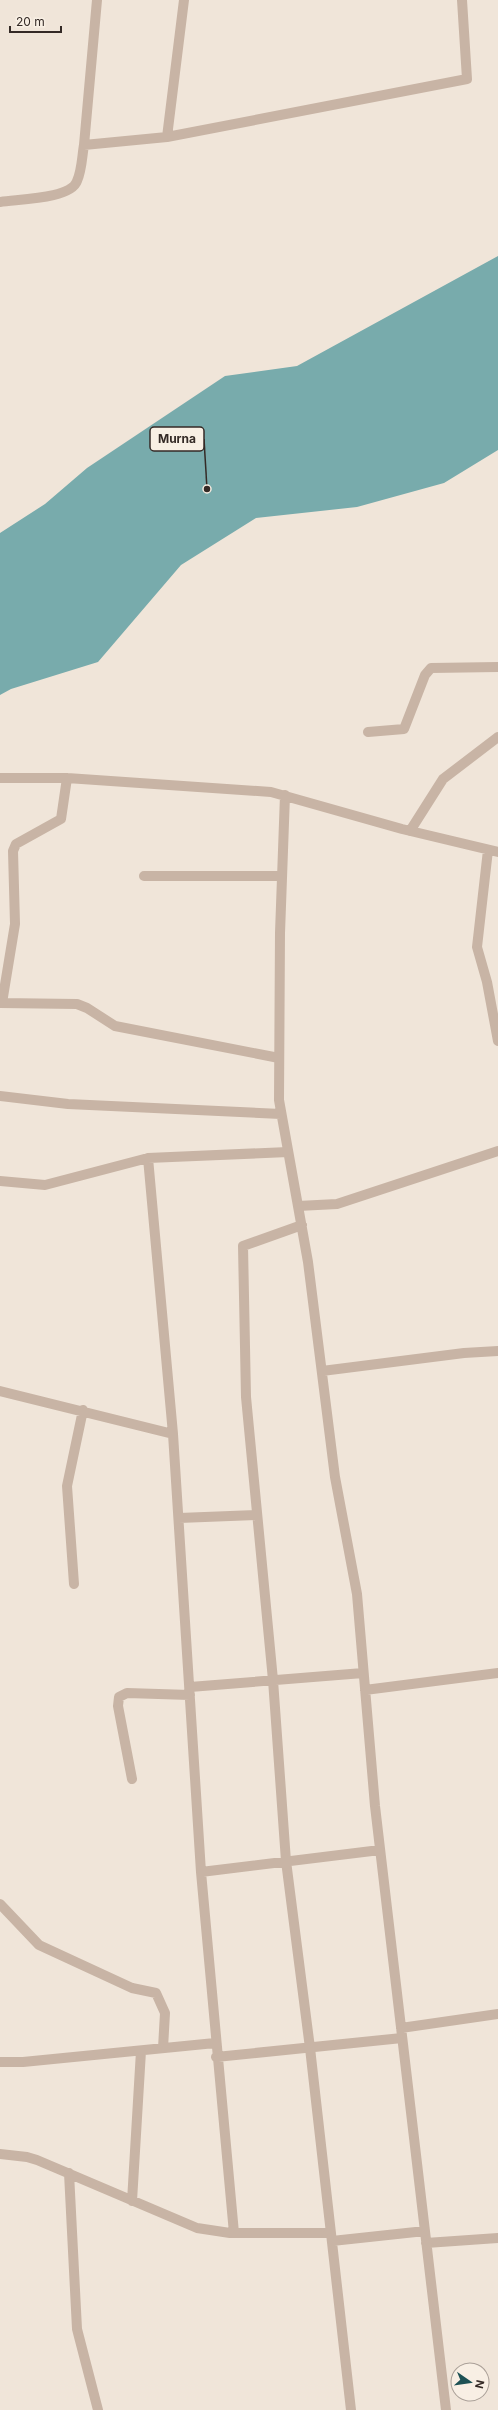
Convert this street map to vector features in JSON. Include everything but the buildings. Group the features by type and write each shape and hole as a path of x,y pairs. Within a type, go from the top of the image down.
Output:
{"street":[{"path":"0,202 59,194 72,189 77,182 84,145 97,0"},
{"path":"167,137 184,0"},
{"path":"84,145 167,137 467,79 462,0"},
{"path":"368,732 404,729 425,675 430,668 498,667"},
{"path":"410,831 443,779 498,737"},
{"path":"0,778 67,778 271,792 410,831 493,851 477,940 498,1041"},
{"path":"67,778 61,819 16,844 13,852 16,924 1,1003 77,1004 87,1008 115,1026 279,1058"},
{"path":"285,795 282,876 279,1100 302,1225 335,1477 357,1594 380,1850 446,2410"},
{"path":"144,876 282,876"},
{"path":"0,1096 68,1104 282,1114"},
{"path":"298,1206 336,1204 498,1151"},
{"path":"0,1181 45,1185 148,1158 288,1152"},
{"path":"148,1158 173,1434 201,1872 216,2057 234,2233"},
{"path":"302,1225 243,1246 246,1397 273,1680 286,1861 310,2048 351,2410"},
{"path":"322,1371 464,1353 498,1351"},
{"path":"0,1391 83,1410 173,1434"},
{"path":"74,1584 67,1486 83,1410"},
{"path":"179,1518 256,1514"},
{"path":"132,1779 118,1706 119,1697 127,1693 190,1691 273,1680 363,1673"},
{"path":"365,1690 498,1673"},
{"path":"201,1872 380,1850"},
{"path":"0,1904 38,1945 132,1988 156,1993 165,2013 163,2048"},
{"path":"216,2057 310,2048 402,2033 498,2014"},
{"path":"0,2062 23,2062 215,2043"},
{"path":"132,2201 141,2050"},
{"path":"0,2154 27,2156 197,2228 234,2233 331,2237 425,2231"},
{"path":"69,2173 77,2330 98,2410"},
{"path":"426,2243 498,2238"}],"water":[{"path":"498,256 498,450 444,483 357,507 256,518 181,565 98,662 11,689 0,695 0,533 45,504 87,468 225,376 297,366"}],"place":[{"name":"Murna","path":"207,489"}]}
